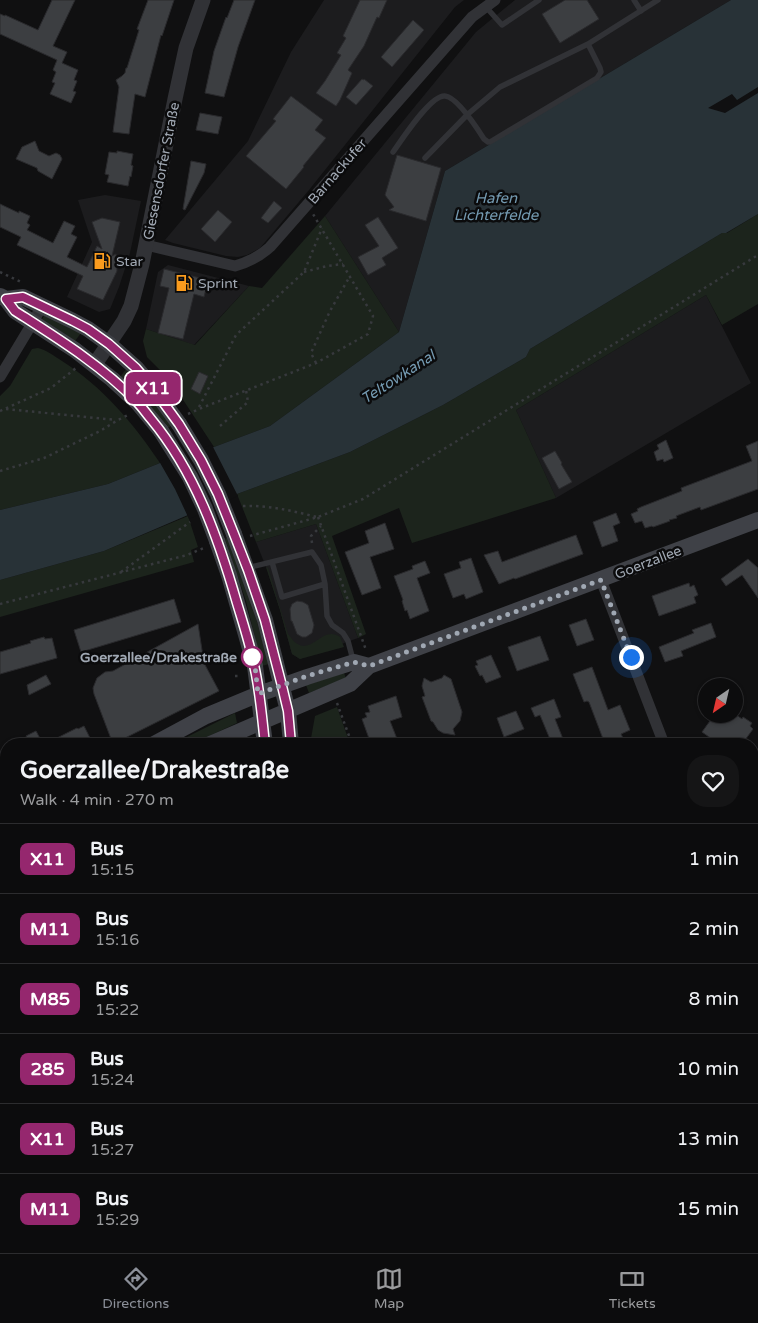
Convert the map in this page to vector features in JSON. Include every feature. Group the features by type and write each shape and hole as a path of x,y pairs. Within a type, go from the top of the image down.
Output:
{"main road":[{"path":"3,297 23,297 88,329 109,344 136,368 184,419 201,460 242,535 247,568 265,620 288,711 290,738"},
{"path":"3,297 15,311 95,364 137,402 161,431 190,477 205,508 211,545 229,575 255,666 264,738"},
{"name":"Goerzallee","path":"165,738 206,716 258,694 307,676 361,664 601,580 758,520"},
{"name":"Goerzallee","path":"223,738 350,684 361,664"}],"street":[{"name":"Giesensdorfer Straße","path":"95,364 124,321 131,306 142,264 186,48 203,0"},
{"name":"Barnackufer","path":"146,245 235,266 249,262 262,254 472,17 490,3"},
{"path":"0,377 42,306"},
{"path":"601,580 662,738"}],"lane":[{"path":"490,3 502,25 540,0"},
{"path":"634,0 640,11"},
{"path":"425,158 468,114 500,87 588,44 658,0"},
{"path":"393,152 413,123 435,99 444,96 449,97 468,114 484,138 490,142 597,78 601,72 600,68 588,44"},
{"path":"247,568 312,552 321,565 325,584 327,616 332,625 343,633 361,664"},
{"path":"272,562 282,597 325,584"}],"path":[{"path":"184,419 199,409 316,363 368,334 373,316 307,204"},
{"path":"199,409 236,335 304,272 322,228"},
{"path":"242,535 318,517 363,500 758,255"},
{"path":"304,272 343,264"},
{"path":"316,363 311,353 330,311 350,276"},
{"path":"0,411 51,388 76,368"},
{"path":"220,426 248,402 246,390"},
{"path":"6,409 118,420"},
{"path":"0,471 44,458 128,415"},
{"path":"243,506 257,506 318,517"},
{"path":"318,517 366,650"},
{"path":"120,573 190,522"},
{"path":"312,552 311,536 321,526"},
{"path":"0,604 187,555 211,545"},
{"path":"235,676 240,676"},
{"path":"337,703 350,738"}],"shaded area":[{"path":"324,0 464,0 455,7 309,190 260,248 247,255 238,257 226,256 165,240 248,141 291,52"},
{"path":"515,0 731,0 445,171 399,332 325,216 476,32"},
{"path":"105,195 141,201 130,253 119,287 110,309 99,312 67,297 92,242 78,200"},
{"path":"758,214 758,304 722,325 706,295 516,410 556,498 412,543 399,508 332,536 366,634 358,638 316,524 256,542 237,494 350,452 443,405 526,357 530,349 722,233 727,233"},
{"path":"325,216 399,332 270,426 214,447 178,392 147,357 143,341 146,329 195,345 249,286 262,288"},
{"path":"168,265 249,286 194,345 146,329 158,272"},
{"path":"706,295 751,383 556,498 516,410"},
{"path":"44,316 81,333 75,341 42,319"},
{"path":"38,348 50,353 77,371 104,394 128,420 160,463 108,484 0,510 0,396 10,386 32,349"},
{"path":"127,368 148,392 171,426 167,428 120,377"},
{"path":"188,516 198,547 191,550 194,562 0,617 0,580 104,551"},
{"path":"316,524 358,638 300,659 292,654 280,610 256,542"},
{"path":"229,537 251,601 269,664 262,666 246,601 225,539"},
{"path":"266,567 268,568 288,634 294,641 302,646 308,645 323,637 334,634 340,637 344,647 300,659 292,654"},
{"path":"344,673 346,678 309,693 306,685"},
{"path":"337,707 348,738 311,738 315,716"},
{"path":"235,713 237,723 205,738 185,738"}],"water":[{"path":"731,0 758,0 758,214 726,233 722,233 530,349 526,357 443,405 350,452 237,494 104,551 0,580 0,510 108,484 160,463 214,447 270,426 399,332 445,171"}],"pier":[{"path":"758,87 758,93 725,113 708,108 732,94 737,100"},
{"path":"212,445 238,496 189,519 159,461"}],"building":[{"path":"52,0 75,0 53,46 67,52 62,63 78,70 74,80 77,81 73,91 76,92 71,103 50,94 55,83 52,82 56,72 53,70 57,60 0,34 0,14 38,30"},
{"path":"148,0 174,0 161,35 145,97 135,94 129,134 113,132 119,87 116,80 125,73 127,68 139,30 137,29"},
{"path":"234,0 255,0 238,47 224,97 205,93 214,51"},
{"path":"360,0 387,0 364,46 348,70 352,73 336,106 316,93 341,55 337,53 346,38 343,36"},
{"path":"565,0 587,0 599,19 560,43 542,14"},
{"path":"413,20 424,30 392,67 381,57"},
{"path":"362,79 373,86 356,105 346,97"},
{"path":"291,96 323,120 315,130 326,138 286,189 246,156 276,121 273,119"},
{"path":"200,113 222,117 218,134 196,130"},
{"path":"35,141 39,151 49,156 56,153 62,159 52,179 38,171 37,168 16,159 22,147"},
{"path":"117,151 133,154 131,165 133,166 128,186 107,182 109,175 105,174 109,152 117,153"},
{"path":"397,155 441,168 426,221 389,210 394,207 385,195"},
{"path":"191,161 206,164 204,173 185,210 183,209"},
{"path":"274,201 282,208 268,223 261,218"},
{"path":"0,204 30,216 27,223 30,225 27,230 53,243 64,221 75,226 71,234 77,237 67,257 87,267 97,246 102,249 92,222 102,218 120,222 112,256 116,254 117,271 103,300 77,289 83,276 17,245 21,237 0,227"},
{"path":"218,210 232,222 215,242 201,229"},
{"path":"378,217 398,248 382,258 386,265 368,275 358,257 379,246 365,225"},
{"path":"164,269 208,280 204,297 194,294 183,339 158,333 169,288 160,286"},
{"path":"199,372 208,376 200,394 191,389"},
{"path":"666,440 673,458 664,462 663,459 657,461 654,452 659,449 657,445"},
{"path":"758,441 758,489 701,510 700,507 653,527 645,528 642,521 635,523 631,514 638,511 637,509 682,491 681,488 752,461 746,446"},
{"path":"555,451 572,482 559,489 542,458"},
{"path":"616,513 620,523 613,526 618,541 602,547 593,522"},
{"path":"385,523 394,549 370,557 381,588 362,595 345,552 369,543 365,531"},
{"path":"576,535 583,554 499,584 484,555 498,551 502,562"},
{"path":"471,558 483,592 466,599 464,594 453,598 444,574 461,568 459,562"},
{"path":"748,559 758,568 758,598 742,575 726,586 721,579"},
{"path":"425,561 430,573 417,578 429,611 410,619 407,610 405,611 394,576 413,569 412,566"},
{"path":"689,583 690,587 694,585 698,595 694,597 696,603 659,616 652,596"},
{"path":"174,599 181,622 81,652 74,630"},
{"path":"297,601 308,605 314,625 312,633 306,637 297,634 291,621 290,609 292,604"},
{"path":"586,619 594,640 577,646 569,625"},
{"path":"711,623 716,637 681,651 683,656 665,662 659,647 694,633 692,630"},
{"path":"198,624 204,663 219,691 125,738 111,738 93,688 97,678 105,672 113,671"},
{"path":"540,636 549,660 517,671 508,647"},
{"path":"44,637 45,639 52,638 57,658 0,674 0,652"},
{"path":"491,655 501,677 486,683 475,666 478,665 476,661"},
{"path":"592,667 608,710 620,705 630,730 621,734 623,738 603,738 589,702 584,702 573,674"},
{"path":"46,675 51,684 29,695 27,685"},
{"path":"444,675 451,679 462,712 460,721 453,729 455,735 438,730 431,721 422,697 425,696 422,686 424,678 431,682 442,678"},
{"path":"396,696 402,717 390,721 397,738 369,738 362,719 367,717 365,713 370,712 368,706"},
{"path":"554,699 561,717 555,719 563,738 550,738 540,715 535,717 531,708"},
{"path":"516,711 524,729 504,737 497,718"},
{"path":"743,717 752,723 750,726 753,729 746,738 710,738 702,732 708,723 743,723"},
{"path":"84,726 90,738 57,738 77,728"},
{"path":"36,731 40,738 27,738 26,736"}],"bus line":[{"name":"X11","path":"264,738 255,666 229,575 205,508 190,477 161,431 137,402 95,364 15,311 6,299 23,297 88,329 109,344 136,368 179,424 201,460 218,494 248,570 265,620 282,686 288,711 290,738"}],"place":[{"name":"Star","path":"102,261"},
{"name":"Sprint","path":"184,283"},
{"name":"Goerzallee/Drakestraße","path":"252,657"}],"route":[{"path":"252,657 250,651 255,666 258,694 307,676 354,662 369,666 601,580 631,657"}],"water label":[{"name":"Hafen Lichterfelde","path":"496,206"},
{"name":"Teltowkanal","path":"398,377"}]}
